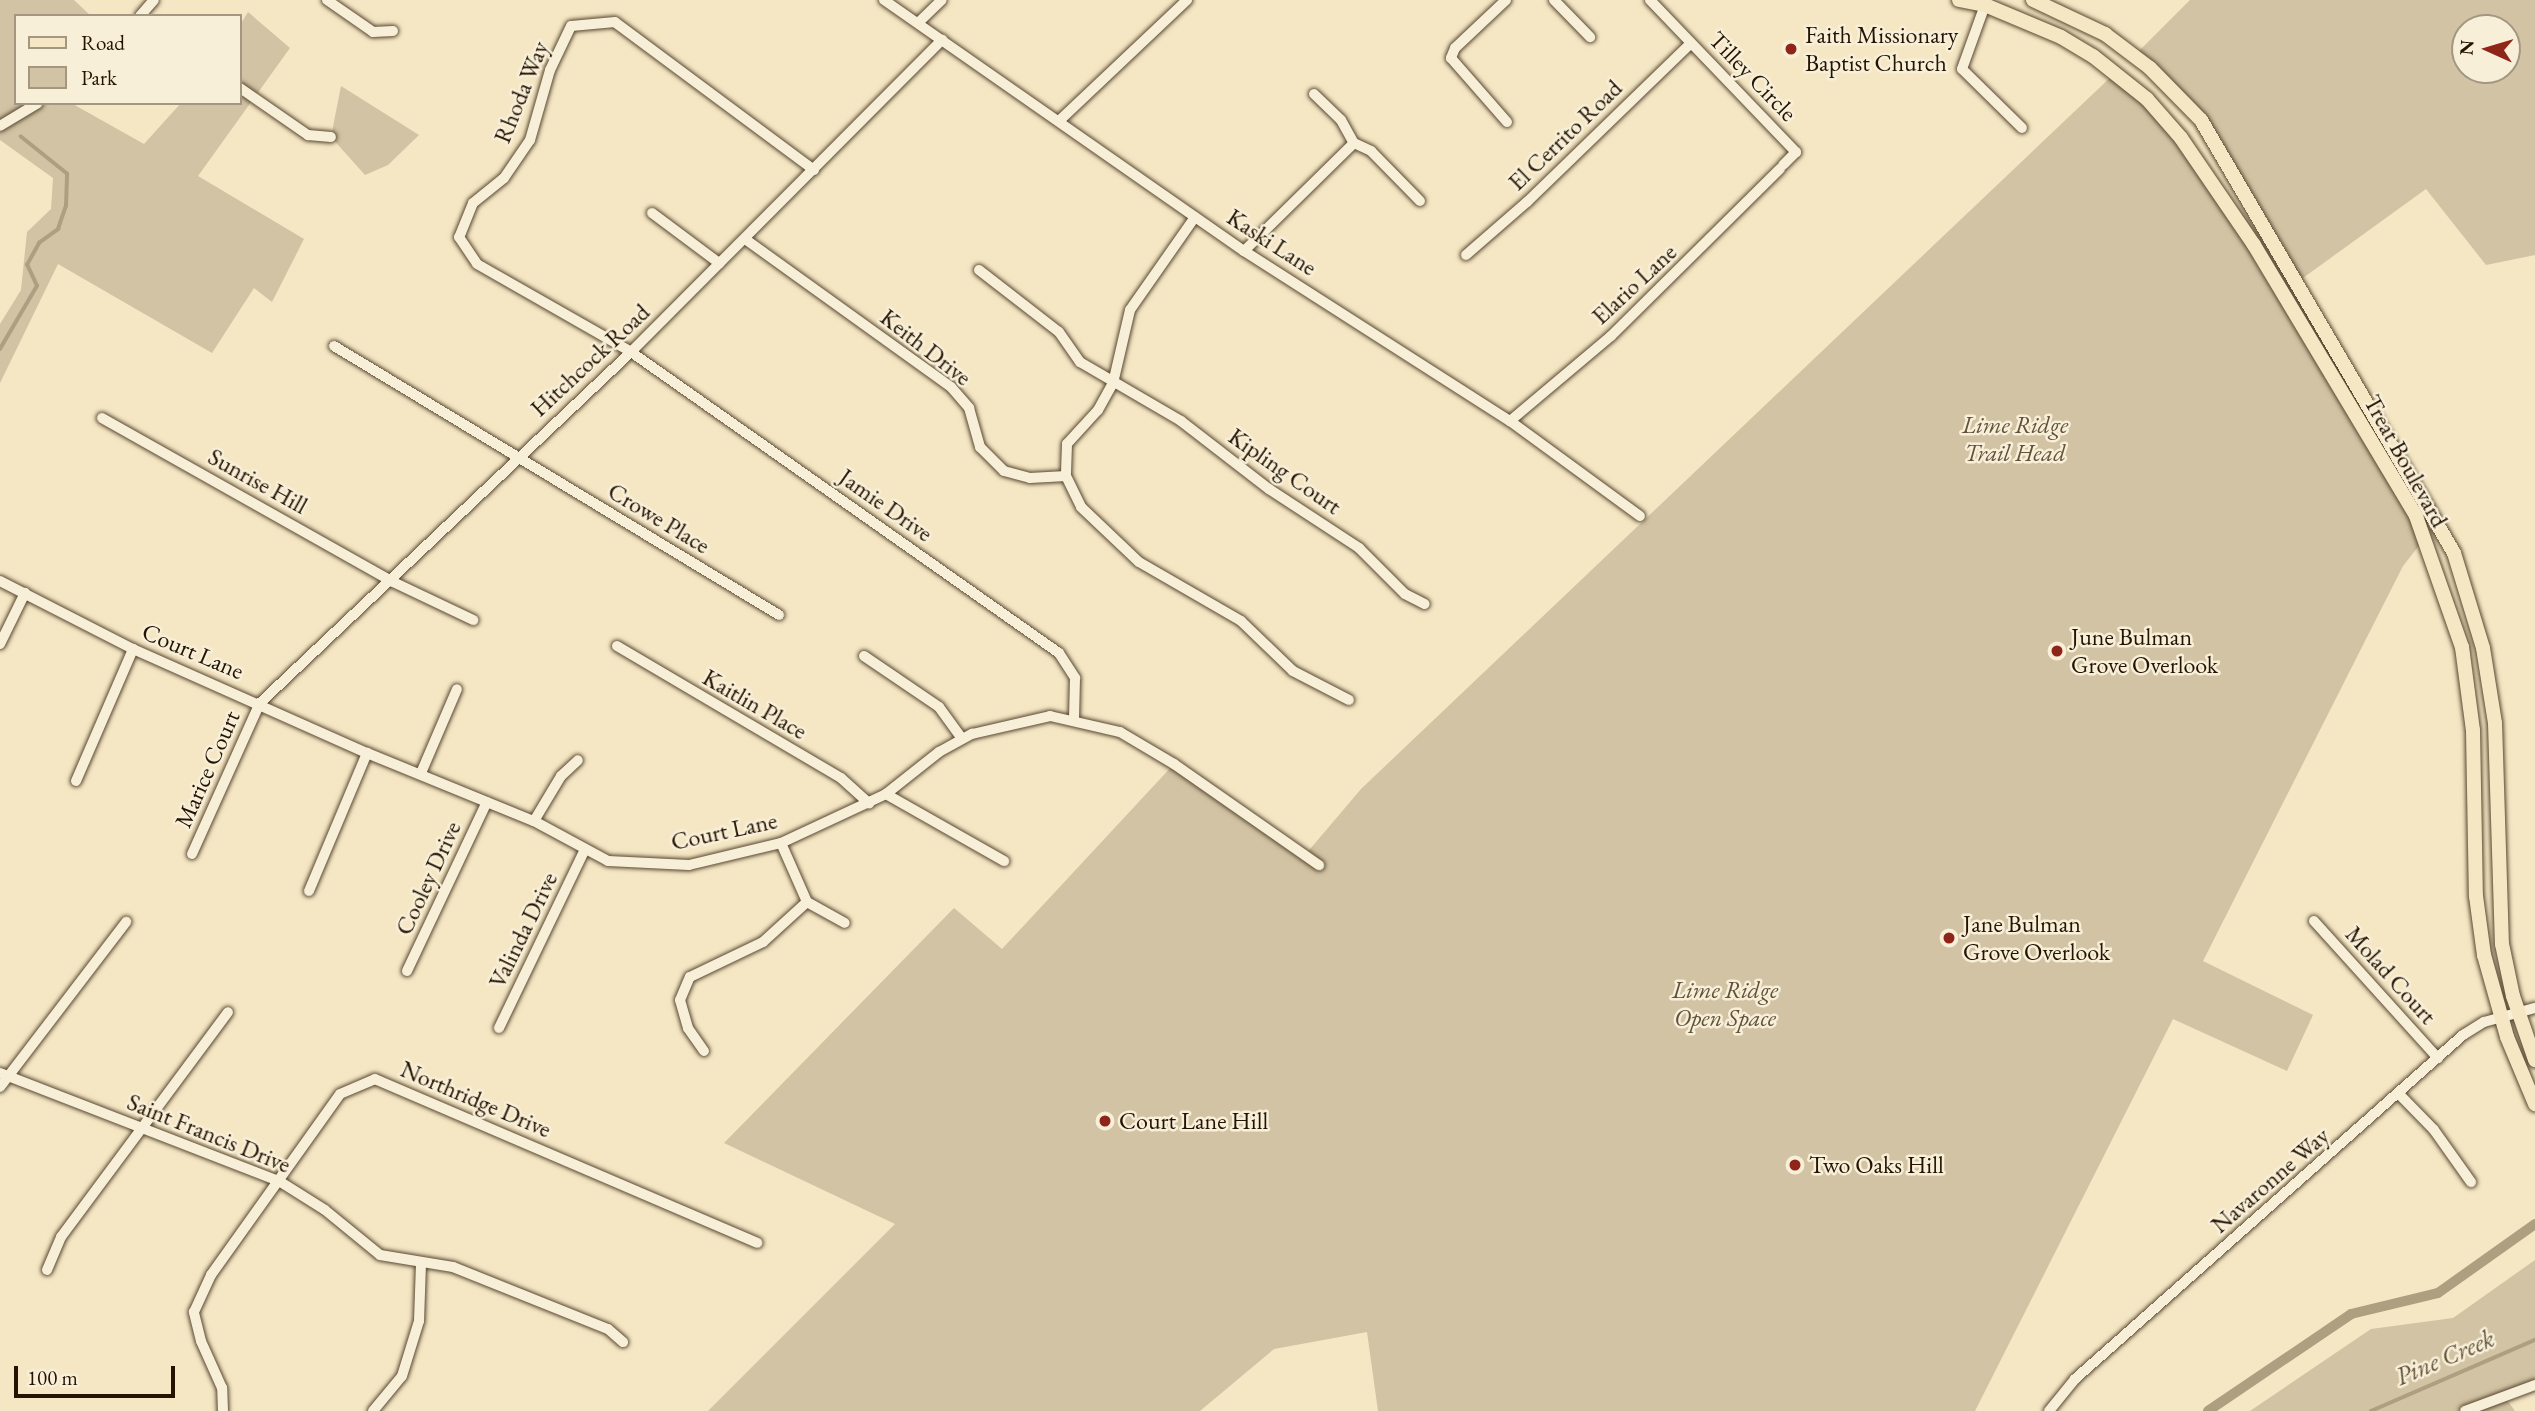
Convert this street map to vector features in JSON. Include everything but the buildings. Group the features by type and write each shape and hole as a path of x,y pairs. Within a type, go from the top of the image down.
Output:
{"main road":[{"name":"Treat Boulevard","path":"1959,0 1979,3 2094,56 2147,99 2181,138 2254,245 2416,516 2462,647 2473,730 2476,896 2501,1017 2535,1104"},
{"name":"Treat Boulevard","path":"2033,0 2105,34 2150,68 2201,120 2454,553 2483,648 2495,723 2498,893 2502,944 2518,1013 2535,1060"}],"street":[{"path":"142,14 154,0"},
{"path":"327,0 373,32 393,31"},
{"name":"Kaski Lane","path":"884,0 920,21 942,40 1244,251 1510,421 1640,516"},
{"path":"920,21 942,0"},
{"path":"1060,120 1187,0"},
{"path":"1506,0 1455,48 1451,58 1507,122"},
{"path":"1554,0 1590,37"},
{"name":"Tilley Circle","path":"1650,0 1796,152"},
{"path":"1979,3 1962,69 2022,128"},
{"name":"Rhoda Way","path":"631,352 477,264 459,237 473,203 504,178 530,140 550,69 571,26 615,22 814,170"},
{"name":"Hitchcock Road","path":"260,703 393,582 517,456 631,352 942,40"},
{"name":"El Cerrito Road","path":"1466,255 1527,202 1691,43"},
{"path":"242,90 308,135 331,137"},
{"path":"1314,94 1341,120 1353,144 1371,151 1420,201"},
{"path":"0,125 35,105"},
{"path":"1244,251 1353,144"},
{"name":"Elario Lane","path":"1510,421 1611,336 1796,152"},
{"path":"652,213 719,263"},
{"path":"1195,218 1130,310 1112,383 1098,410 1067,444 1066,477 1081,507 1139,562 1241,621 1293,671 1349,700"},
{"name":"Keith Drive","path":"745,239 951,387 969,408 980,447 1004,471 1030,478 1066,477"},
{"name":"Kipling Court","path":"979,270 1059,332 1080,362 1181,421 1269,489 1359,548 1405,593 1425,604"},
{"name":"Crowe Place","path":"334,346 779,615"},
{"name":"Jamie Drive","path":"631,352 1059,653 1075,678 1074,718"},
{"name":"Sunrise Hill","path":"102,418 393,582 473,620"},
{"name":"Court Lane","path":"0,581 133,649 260,703 367,753 534,821 608,861 665,866 712,861 761,844 781,843 886,794 962,739 1018,722 1050,716 1074,718 1120,732 1174,764 1319,865"},
{"path":"0,644 24,593"},
{"name":"Kaitlin Place","path":"617,646 841,778 869,803"},
{"path":"76,782 133,649"},
{"path":"863,656 939,707 962,739"},
{"path":"421,773 457,688"},
{"name":"Marice Court","path":"192,853 260,703"},
{"path":"309,891 367,753"},
{"path":"534,821 561,776 578,760"},
{"path":"886,794 1004,861"},
{"name":"Cooley Drive","path":"407,971 487,802"},
{"path":"781,843 807,902 845,923"},
{"name":"Valinda Drive","path":"499,1028 584,850"},
{"path":"704,1051 688,1028 680,1000 690,977 763,942 807,902"},
{"name":"Molad Court","path":"2314,921 2438,1058"},
{"path":"0,1087 4,1074 126,922"},
{"name":"Navaronne Way","path":"2049,1411 2075,1379 2468,1032 2501,1017 2535,1008"},
{"path":"47,1270 61,1237 145,1129 228,1012"},
{"name":"Saint Francis Drive","path":"4,1074 279,1181 325,1210 380,1255 421,1265 453,1267 608,1329 622,1342"},
{"name":"Northridge Drive","path":"223,1411 222,1388 201,1341 194,1312 211,1275 340,1094 374,1079 757,1243"},
{"path":"2399,1094 2434,1130 2471,1182"},
{"path":"373,1411 402,1376 419,1321 421,1265"},
{"path":"2465,1411 2535,1385"}],"green space":[{"path":"0,0 74,0 89,14 14,14 14,105 75,105 144,144 179,105 242,105 242,22 248,12 290,48 198,176 304,239 272,302 254,288 212,353 58,264 0,383 0,324 21,290 27,232 51,209 53,178 0,140"},
{"path":"2190,0 2535,0 2535,255 2486,265 2426,189 2296,283 2201,120 2134,56"},
{"name":"Lime Ridge Open Space","path":"2115,73 2181,138 2425,538 2403,566 2203,961 2313,1015 2287,1071 2173,1019 1975,1411 1378,1411 1367,1332 1274,1349 1200,1411 708,1411 895,1224 724,1143 954,908 1002,949 1174,764 1305,855 1361,789"},
{"path":"341,86 419,135 388,165 365,175 331,137"},
{"path":"2535,1260 2535,1385 2505,1397 2515,1411 2250,1411 2371,1329 2453,1318"}],"waterway":[{"path":"0,349 37,286 27,265 39,243 58,229 66,206 67,174 21,137"},
{"path":"2208,1411 2351,1314 2438,1293 2535,1224"},
{"name":"Pine Creek","path":"2371,1411 2535,1340"}],"place":[{"name":"Faith Missionary Baptist Church","path":"1791,49"},
{"name":"June Bulman Grove Overlook","path":"2057,651"},
{"name":"Jane Bulman Grove Overlook","path":"1949,938"},
{"name":"Court Lane Hill","path":"1105,1121"},
{"name":"Two Oaks Hill","path":"1795,1165"}],"park label":[{"name":"Lime Ridge Trail Head","path":"2015,439"}]}
